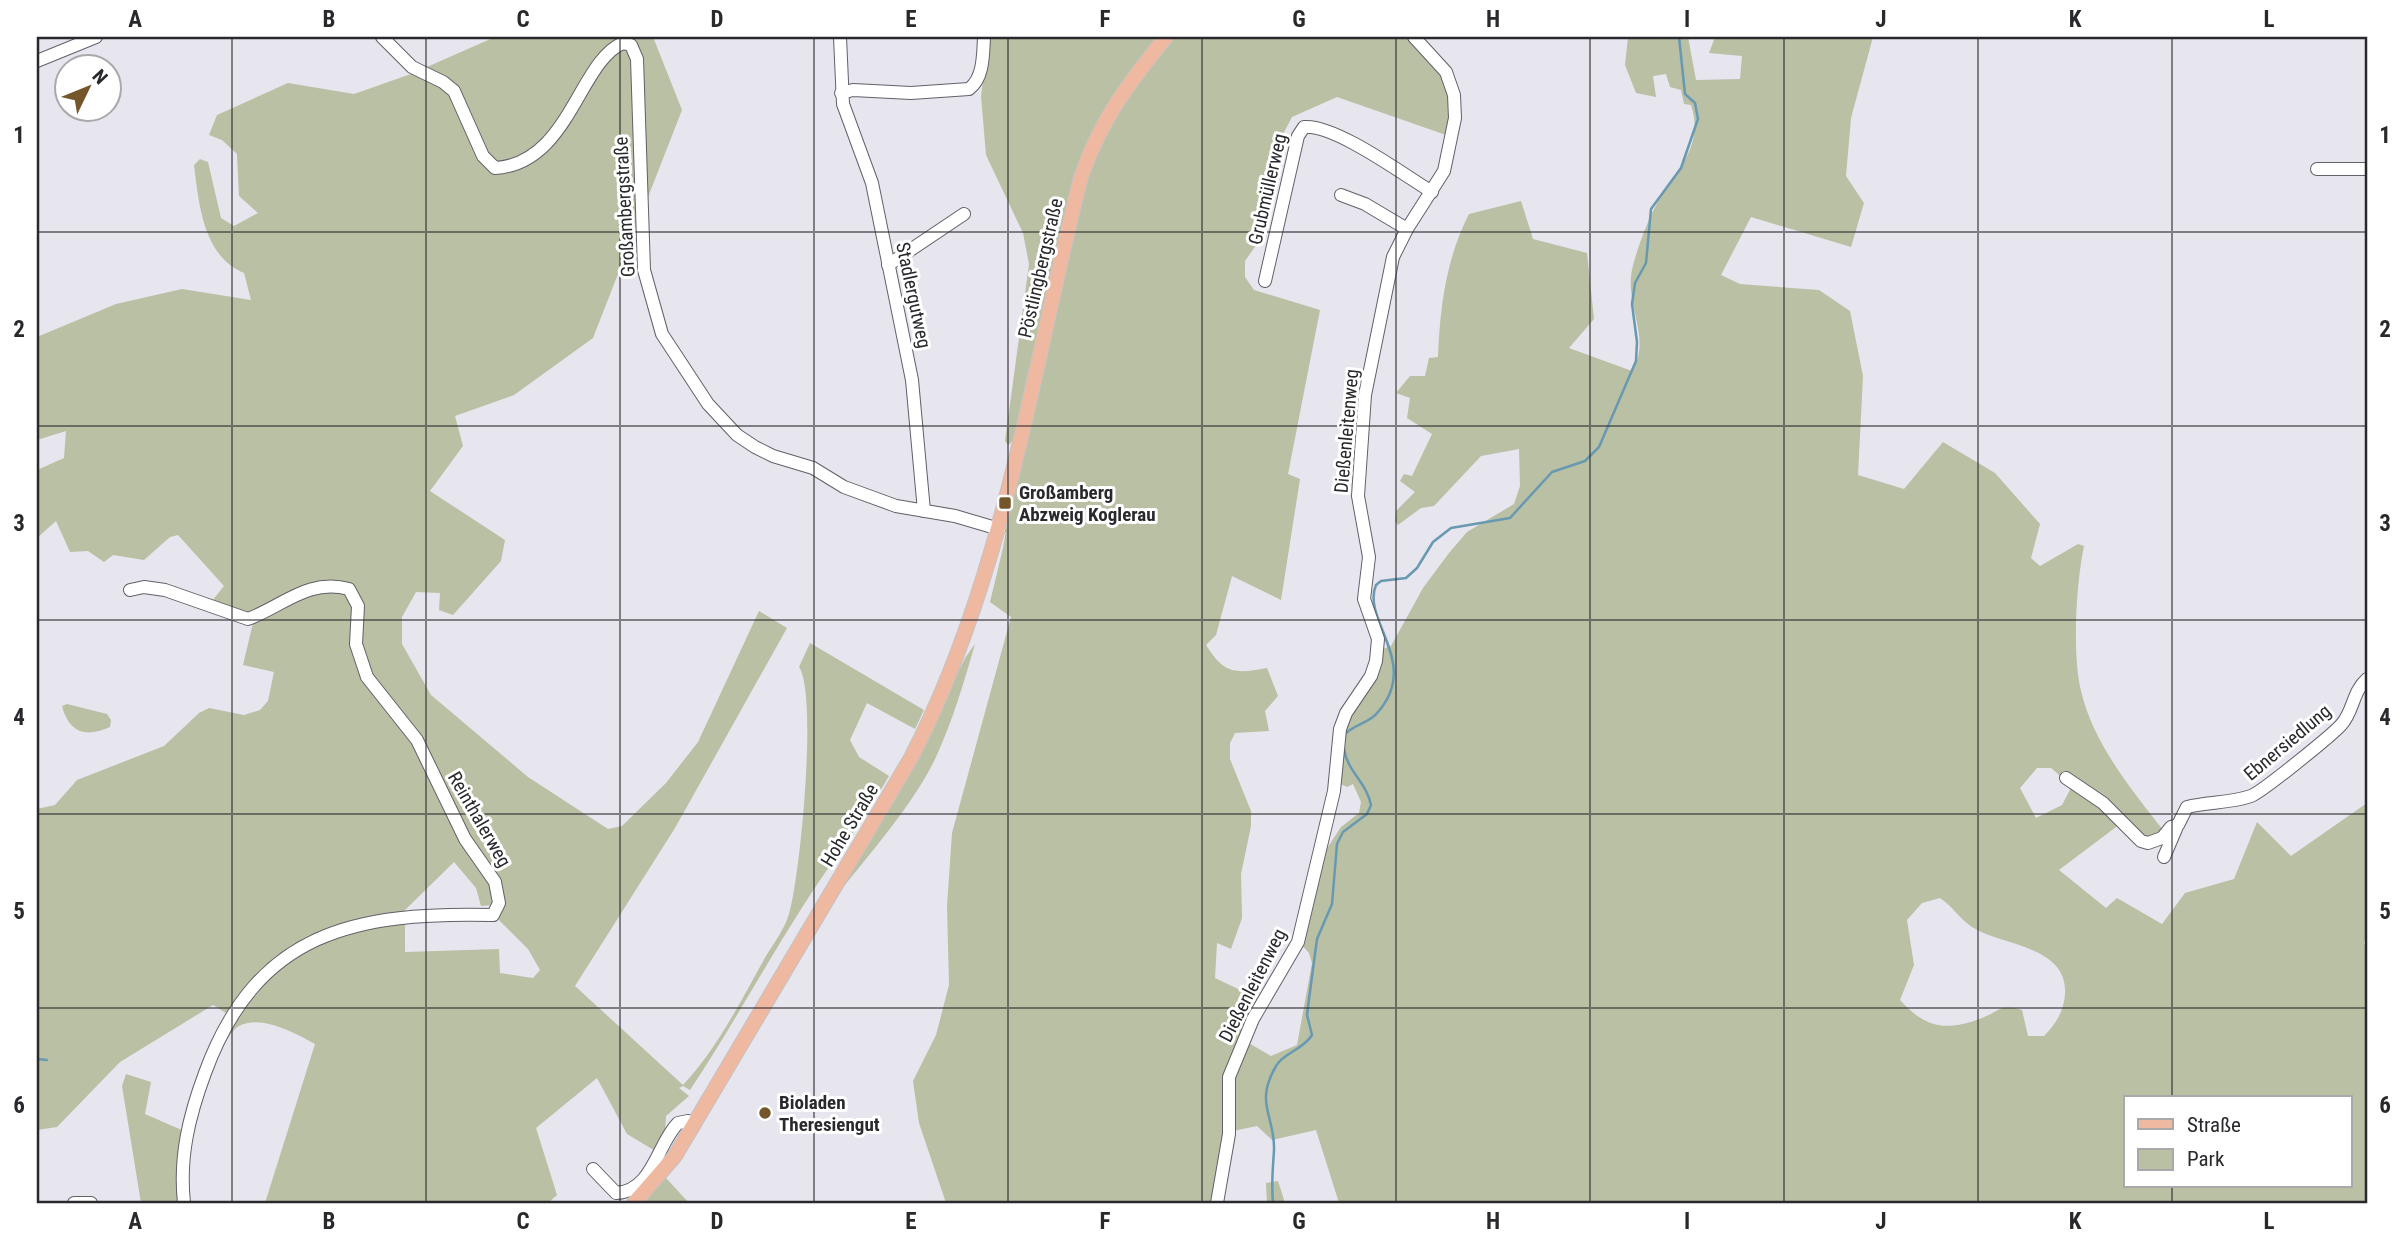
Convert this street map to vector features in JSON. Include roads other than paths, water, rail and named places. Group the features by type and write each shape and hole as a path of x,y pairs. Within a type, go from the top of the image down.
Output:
{"main road":[{"name":"Pöstlingbergstraße","path":"999,529 1075,199 1088,155 1114,103 1166,37"},
{"name":"Hohe Straße","path":"634,1203 656,1182 694,1124 926,729 970,625 999,529"}],"street":[{"path":"37,61 96,37"},
{"name":"Großambergstraße","path":"382,37 412,67 443,82 454,91 482,156 495,167 524,159 545,142 571,113 607,54 623,43 631,45 637,59 644,270 657,321 673,352 708,404 746,442 773,456 813,468 844,487 896,506 999,529"},
{"name":"Stadlergutweg","path":"840,37 841,93 872,183 915,394 924,511"},
{"path":"841,93 911,93 969,89 978,79 984,37"},
{"name":"Dießenleitenweg","path":"1217,1203 1229,1134 1229,1077 1252,1019 1298,942 1332,802 1340,729 1346,713 1371,676 1376,661 1378,639 1364,596 1369,556 1358,496 1365,395 1390,268 1406,229 1432,192 1448,158 1454,129 1455,100 1445,69 1419,46 1414,37"},
{"name":"Grubmüllerweg","path":"1265,281 1298,136 1304,127 1316,128 1348,141 1432,192"},
{"path":"2317,169 2367,169"},
{"path":"1341,195 1365,204 1406,229"},
{"path":"888,265 964,214"},
{"name":"Reinthalerweg","path":"130,590 144,587 165,590 248,619 296,592 325,586 349,589 358,606 356,644 367,677 417,740 465,839 495,882 499,897 493,915 395,917 338,929 301,948 265,974 232,1013 217,1040 200,1084 183,1143 181,1178 184,1203"},
{"name":"Ebnersiedlung","path":"2164,857 2187,807 2251,796 2270,784 2340,727 2356,690 2367,679"},
{"name":"Ebnersiedlung","path":"2066,778 2104,803 2143,843 2160,839 2172,826 2178,825"},
{"name":"Hohe Straße","path":"593,1169 616,1193 623,1192 638,1184 654,1165 678,1123 688,1121 694,1124"},
{"path":"74,1203 91,1203"}],"waterway":[{"path":"1343,736 1378,712 1390,694 1394,676 1388,643 1376,613 1376,585 1381,581 1406,578 1417,568 1433,542 1451,528 1510,518 1552,472 1585,461 1599,447 1636,361 1637,342 1632,304 1635,283 1646,263 1651,209 1681,168 1698,119 1695,103 1685,94 1679,37"},
{"path":"1273,1203 1274,1150 1267,1109 1267,1090 1279,1062 1312,1035 1307,1015 1309,999 1317,939 1332,904 1337,844 1343,832 1367,814 1371,805 1344,749"},
{"path":"37,1059 47,1060"}],"place":[{"name":"Großamberg Abzweig Koglerau","path":"1005,503"},
{"name":"Bioladen Theresiengut","path":"765,1113"}]}
